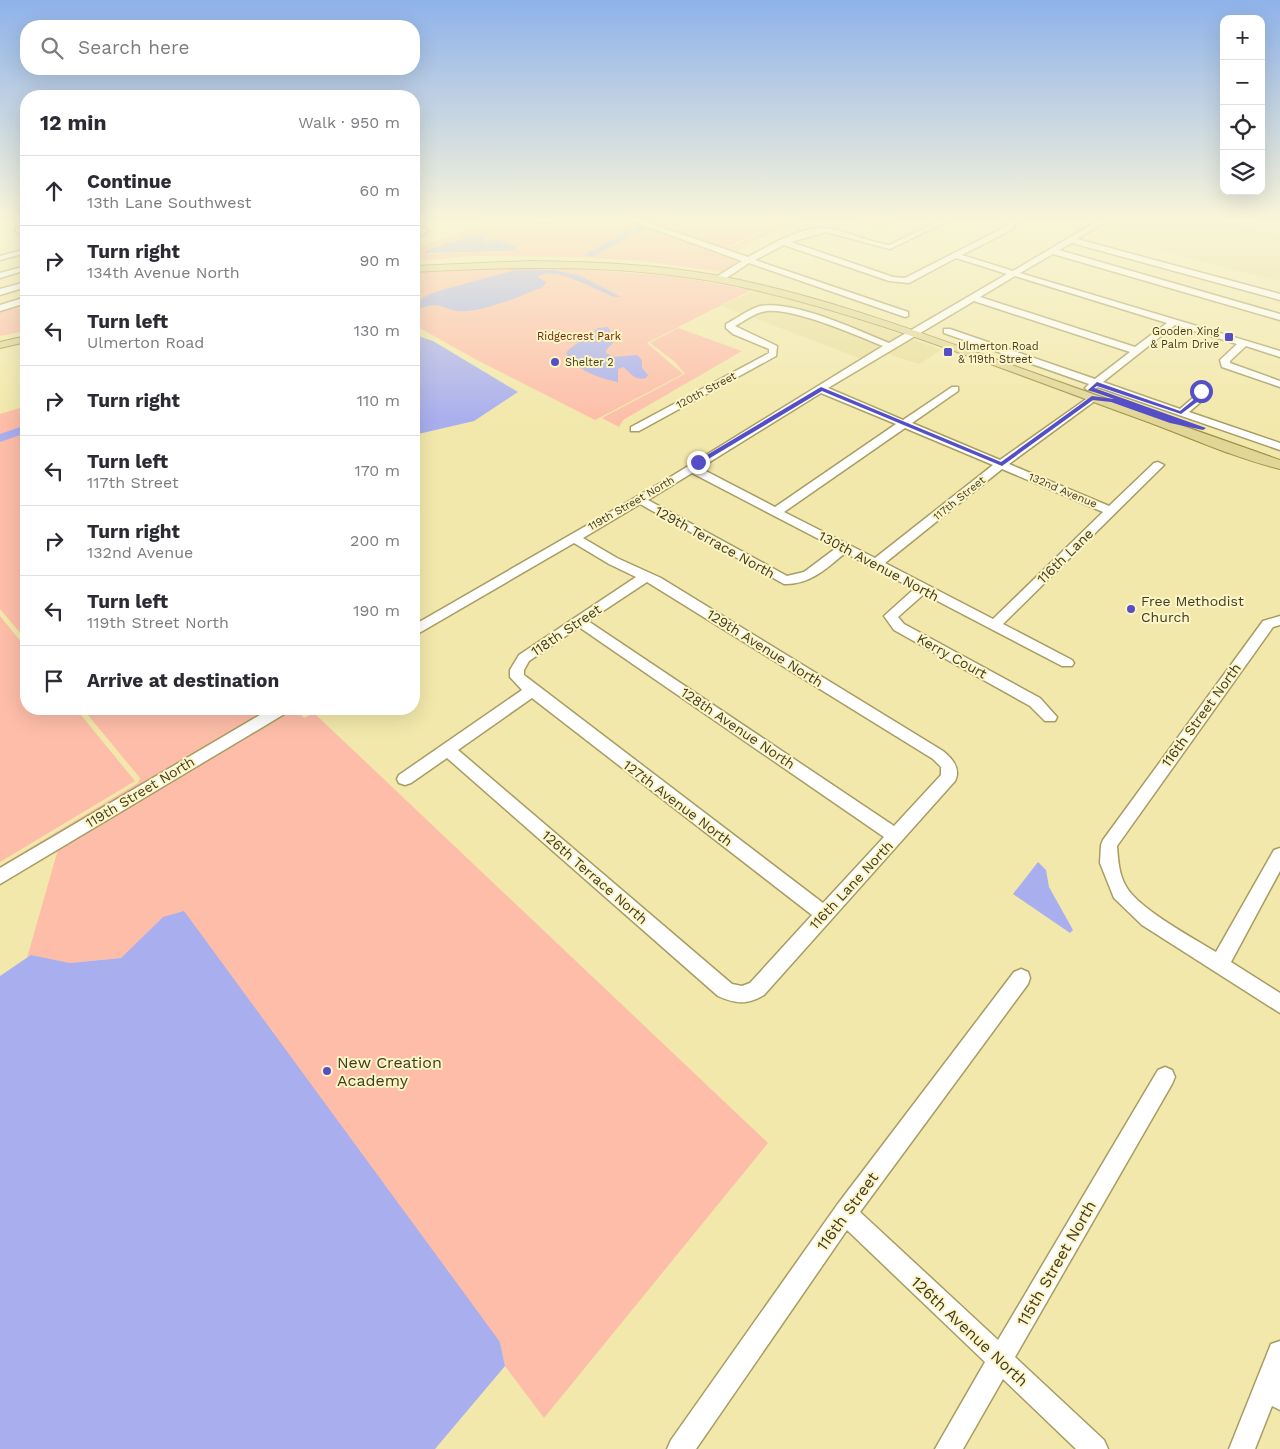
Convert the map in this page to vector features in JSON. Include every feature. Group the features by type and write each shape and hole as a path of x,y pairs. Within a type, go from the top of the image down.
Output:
{"main road":[{"path":"762,288 917,332 1093,390 1280,455"},
{"path":"0,339 20,335"},
{"path":"0,344 20,340"},
{"path":"1093,390 1176,428 1280,465"},
{"path":"1176,428 1208,435 1280,460"}],"street":[{"path":"0,292 14,288"},
{"path":"828,288 905,314"},
{"name":"119th Street North","path":"420,626 640,500 890,346 991,288"},
{"path":"1059,288 1280,354"},
{"path":"1179,288 1280,317"},
{"path":"1246,288 1280,297"},
{"path":"974,298 1137,351"},
{"path":"0,308 20,302"},
{"name":"120th Street","path":"635,429 775,351 770,345 736,332 729,326 766,307 803,315 890,346"},
{"name":"117th Street","path":"876,564 1093,390 1173,322"},
{"path":"946,331 1093,390 1181,413 1280,447"},
{"path":"1244,343 1224,362 1228,367 1280,384"},
{"path":"776,512 955,388"},
{"name":"132nd Avenue","path":"821,389 1111,511"},
{"path":"1181,413 1200,398 1201,391"},
{"name":"116th Lane","path":"993,626 1158,465"},
{"name":"130th Avenue North","path":"691,468 1067,664"},
{"name":"129th Terrace North","path":"640,500 776,577 792,582 806,576 844,548"},
{"name":"129th Avenue North","path":"573,537 613,561 646,576 938,754 946,762 950,770"},
{"name":"118th Street","path":"532,691 517,677 519,664 532,652 646,576"},
{"name":"Kerry Court","path":"922,589 891,616 899,627 1035,702 1050,717"},
{"name":"116th Street North","path":"1219,965 1148,919 1120,893 1109,864 1109,845 1128,816 1268,624 1279,620"},
{"name":"128th Avenue North","path":"579,621 896,836"},
{"path":"405,779 532,691"},
{"name":"127th Avenue North","path":"532,691 824,914"},
{"name":"119th Street North","path":"0,877 271,715"},
{"name":"126th Terrace North","path":"448,750 725,990 736,995 746,995"},
{"name":"116th Lane North","path":"746,995 757,989 896,836 949,777 950,770"},
{"path":"1280,855 1219,965 1280,1004"},
{"name":"116th Street","path":"680,1449 845,1213 1021,978"},
{"name":"115th Street North","path":"948,1449 1165,1078"},
{"name":"126th Avenue North","path":"845,1213 1095,1449"},
{"path":"1242,1449 1274,1392 1280,1353"}],"shaded area":[{"path":"758,289 835,310 904,336 890,344 830,322 767,305 745,315 721,306"},
{"path":"766,308 826,324 886,346 864,360 749,316"},
{"path":"909,338 941,350 919,364 885,353"}],"green space":[{"name":"Ridgecrest Park","path":"420,288 738,288 751,290 647,343 683,374 595,420 477,360 420,328"},
{"path":"20,303 20,332 0,336 0,309"},
{"path":"678,328 742,351 623,420 619,427 602,418 685,374 675,362 650,343"},
{"path":"20,408 20,633 0,609 0,414"},
{"path":"0,616 20,641 20,715 81,715 135,781 0,862"},
{"path":"88,715 264,715 0,872 0,866 138,783 140,778"},
{"path":"279,715 301,715 304,718 316,715 768,1143 544,1418 505,1366 500,1342 163,917 121,958 70,963 31,955 27,958 59,846"}],"water":[{"path":"451,288 541,288 476,310 458,311 437,305 420,309 420,300"},
{"path":"593,288 603,288 621,297 615,297"},
{"path":"608,327 616,340 606,350 606,353 614,357 637,355 642,360 642,368 648,375 646,378 635,377 623,367 618,369 618,382 603,378 589,373 576,365 566,353 598,328"},
{"path":"420,337 433,341 518,392 474,421 420,434"},
{"path":"1038,862 1046,870 1049,887 1073,930 1070,933 1013,894"},
{"path":"184,911 500,1342 505,1366 435,1449 0,1449 0,976 31,955 70,963 121,958 163,917"}],"waterway":[{"path":"0,438 20,431"}],"place":[{"name":"Gooden Xing & Palm Drive","path":"1229,337"},
{"name":"Ulmerton Road & 119th Street","path":"948,352"},
{"name":"Shelter 2","path":"555,362"},
{"name":"Free Methodist Church","path":"1131,609"},
{"name":"New Creation Academy","path":"327,1071"}],"route":[{"path":"698,462 821,389 1002,464 1092,398 1112,400 1184,425 1203,428 1090,389 1097,384 1181,413 1200,398 1201,391"}]}
